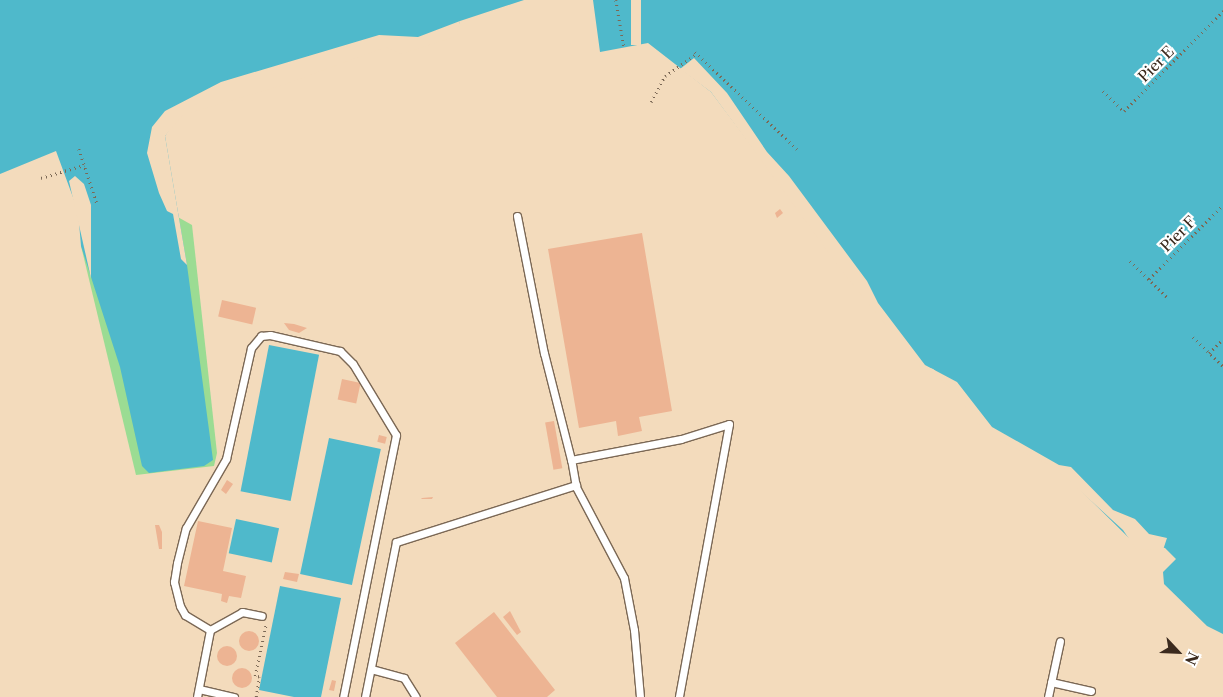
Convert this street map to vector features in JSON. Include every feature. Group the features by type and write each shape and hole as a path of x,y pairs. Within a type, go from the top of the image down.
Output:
{"lane":[{"path":"517,216 544,352 572,460 576,484 624,578 634,630 640,697"},
{"path":"210,630 185,615 180,606 174,582 177,563 190,519 226,458 251,348 261,336 270,335 340,351 353,364 396,435 343,697"},
{"path":"572,460 682,439 729,424 679,697"},
{"path":"365,697 396,542 576,484"},
{"path":"234,697 198,693 210,630 242,612 265,617"},
{"path":"1048,697 1060,641"},
{"path":"371,669 404,678 416,697"},
{"path":"1051,682 1091,691"}],"path":[{"path":"616,0 624,48"},
{"name":"Pier E","path":"1103,91 1124,112 1223,11"},
{"path":"651,102 665,76 696,53 797,149"},
{"path":"79,148 97,203"},
{"path":"41,178 84,165"},
{"name":"Pier F","path":"1149,279 1223,205"},
{"path":"1130,261 1168,298"},
{"path":"1193,337 1223,366"},
{"path":"1209,353 1223,340"},
{"path":"256,697 260,677 255,676 265,617"}],"green space":[{"path":"167,211 192,225 217,453 214,466 136,475 81,246 93,224"}],"water":[{"path":"0,0 524,0 460,21 456,33 386,45 181,113 165,136 187,265 213,460 204,466 149,473 142,466 120,367 81,246 78,211 56,151 0,174"},
{"path":"593,0 1223,0 1223,634 1207,626 1164,584 1163,572 1176,559 1165,548 1132,541 1055,465 998,437 957,390 933,369 923,366 848,274 711,92 648,43 600,52"},
{"path":"269,345 319,355 291,501 241,491"},
{"path":"329,438 381,449 352,585 300,574"},
{"path":"236,519 279,528 272,562 229,553"},
{"path":"280,586 341,598 321,697 294,697 259,690"}],"pier":[{"path":"631,0 641,0 641,45 631,45"},
{"path":"460,21 457,36 401,54 386,47 283,85 183,115 165,136 187,265 181,259 173,214 167,211 159,193 147,153 152,127 165,111 221,82 379,35 418,37"},
{"path":"694,58 727,93 767,152 789,176 867,281 878,303 925,365 957,382 992,427 1059,465 1071,467 1113,510 1135,519 1149,534 1167,538 1163,550 1136,549 1123,530 1054,467 996,439 976,422 955,392 931,371 921,368 846,276 711,92 680,69"},
{"path":"75,176 84,184 91,205 91,278 69,181"}],"building":[{"path":"780,209 783,213 777,218 775,213"},
{"path":"642,233 672,411 639,417 642,431 618,436 616,421 579,428 548,249"},
{"path":"222,300 256,308 252,324 218,317"},
{"path":"284,323 307,328 299,333 289,330"},
{"path":"342,379 361,383 356,403 338,400"},
{"path":"554,421 562,468 553,470 545,423"},
{"path":"379,435 387,437 385,444 377,442"},
{"path":"227,480 233,484 226,494 221,490"},
{"path":"433,497 432,499 421,499 422,498"},
{"path":"198,521 232,528 223,571 246,576 241,598 229,596 227,603 221,601 222,594 184,586"},
{"path":"155,525 159,525 162,532 162,549 159,549"},
{"path":"285,572 299,574 297,582 283,579"},
{"path":"510,611 521,632 517,635 503,617"},
{"path":"494,612 555,690 547,697 497,697 455,643"},
{"path":"245,631 253,631 259,637 259,645 253,651 245,651 239,645 239,637"},
{"path":"223,646 231,646 237,652 237,660 231,666 223,666 217,660 217,652"},
{"path":"238,668 246,668 252,674 252,682 246,688 238,688 232,682 232,674"},
{"path":"332,680 336,681 334,691 329,690"}]}
